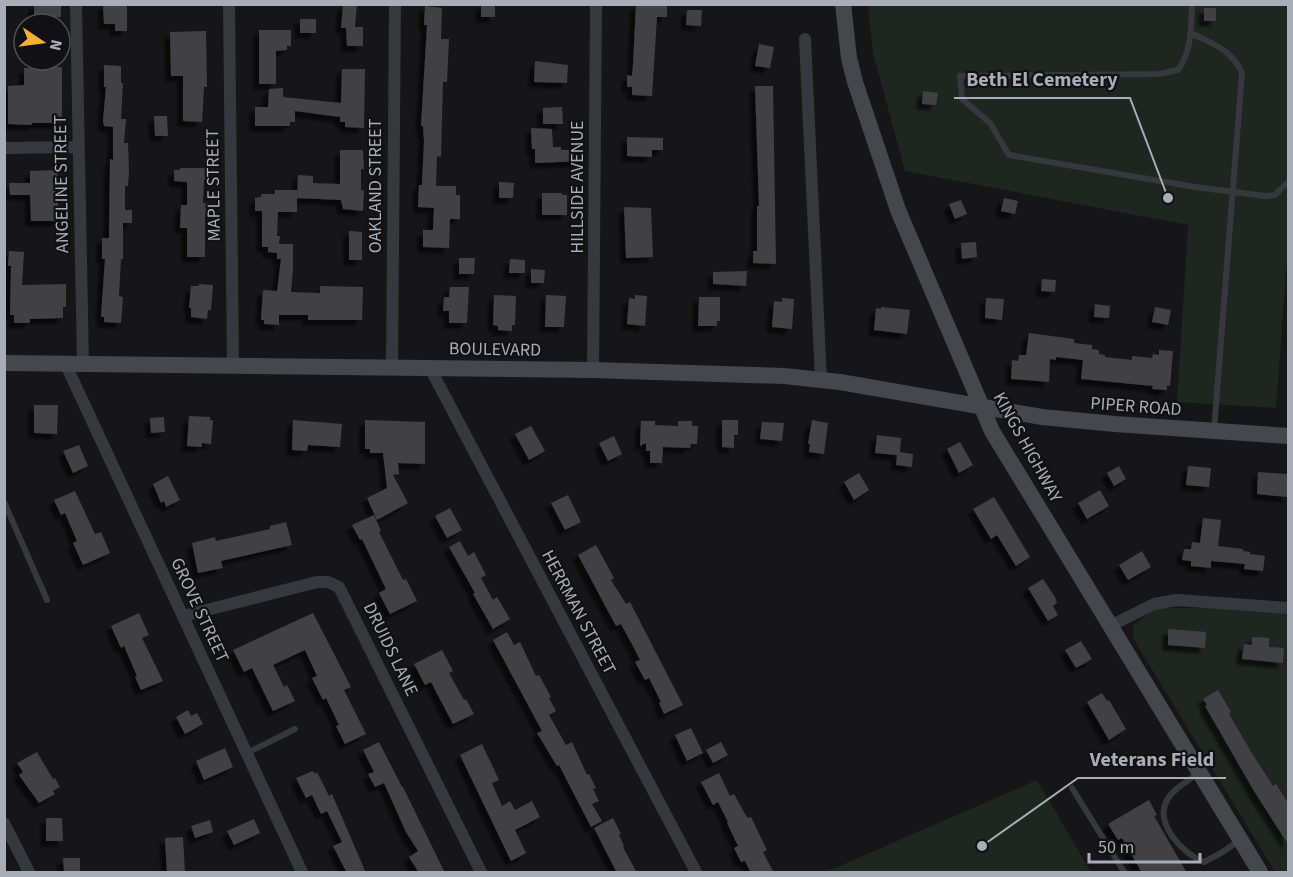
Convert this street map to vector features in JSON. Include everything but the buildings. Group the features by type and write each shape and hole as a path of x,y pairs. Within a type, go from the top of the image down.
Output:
{"main road":[{"name":"KINGS HIGHWAY","path":"843,4 849,58 855,82 890,188 982,408 1001,447 1260,873"},
{"name":"BOULEVARD","path":"4,363 745,374 821,380 982,408"},
{"name":"PIPER ROAD","path":"982,408 1115,424 1288,436"}],"street":[{"name":"ANGELINE STREET","path":"76,4 83,364"},
{"name":"MAPLE STREET","path":"229,4 233,366"},
{"name":"OAKLAND STREET","path":"392,368 395,4"},
{"name":"HILLSIDE AVENUE","path":"593,370 596,4"},
{"path":"806,39 821,380"},
{"path":"4,148 78,147"},
{"name":"GROVE STREET","path":"65,363 303,873"},
{"name":"HERRMAN STREET","path":"430,368 696,873"},
{"name":"DRUIDS LANE","path":"183,616 317,582 328,582 339,587 481,873"},
{"path":"1110,626 1154,604 1178,600 1288,608"},
{"path":"4,823 29,873"}],"lane":[{"path":"1192,4 1191,33 1185,60 1178,70 1159,74 960,76 962,99 990,123 1009,155 1231,192 1275,195 1288,182"},
{"path":"1191,33 1227,50 1242,73 1214,430"},
{"path":"4,502 47,600"},
{"path":"247,753 295,729"},
{"path":"1199,772 1171,795 1165,803 1166,824 1174,838 1184,850 1204,862 1240,840"},
{"path":"1072,788 1124,873"}],"shaded area":[{"path":"868,5 1288,5 1288,246 1276,408 1177,402 1188,225 905,171 873,53"},
{"path":"1158,608 1219,608 1288,613 1288,872 1275,872 1133,638 1133,626 1149,612"},
{"path":"1037,780 1091,872 826,872"}],"place":[{"name":"Beth El Cemetery","path":"1168,198"},
{"name":"Veterans Field","path":"982,846"}]}
